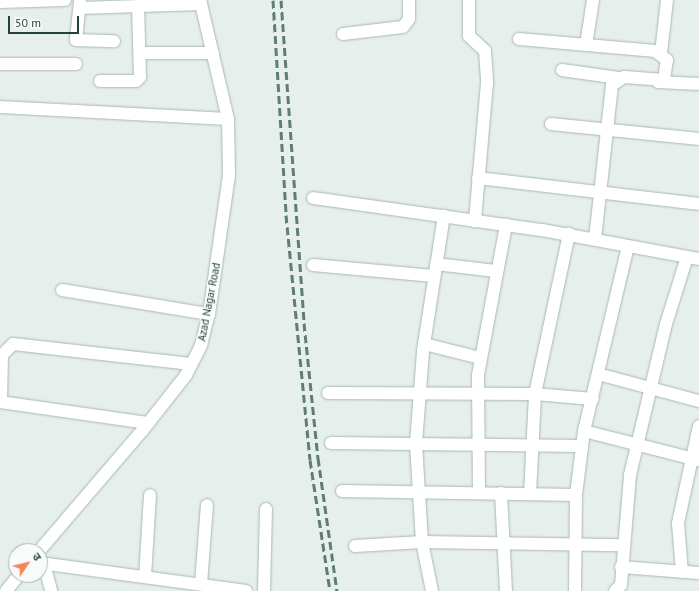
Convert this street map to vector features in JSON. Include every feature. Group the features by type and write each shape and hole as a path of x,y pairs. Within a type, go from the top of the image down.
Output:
{"street":[{"path":"0,2 65,0"},
{"path":"343,34 403,27 409,19 409,0"},
{"path":"469,0 469,36 485,51 487,83 475,221"},
{"path":"586,45 593,0"},
{"path":"661,53 667,0"},
{"path":"114,41 77,41 75,22 80,4 138,6 201,2"},
{"name":"Azad Nagar Road","path":"46,543 148,423 191,364 201,346 209,314 229,175 228,119 201,2"},
{"path":"100,81 138,80 140,53 138,6"},
{"path":"519,39 661,53 667,60 666,76 658,82"},
{"path":"140,53 213,53"},
{"path":"0,64 76,64"},
{"path":"562,70 618,78 699,84"},
{"path":"595,239 612,85 618,78"},
{"path":"0,107 228,119"},
{"path":"551,124 607,132 699,139"},
{"path":"478,178 600,190 699,204"},
{"path":"313,198 569,234 628,247 693,258 650,387 637,443 622,545 621,585 615,591"},
{"path":"432,591 422,542 417,491 416,443 418,394 424,344 444,216"},
{"path":"480,491 480,442 477,394 480,358 506,225"},
{"path":"530,494 535,394 569,234"},
{"path":"576,591 574,547 576,495 584,431 593,399 628,247"},
{"path":"436,264 496,271"},
{"path":"313,265 434,276"},
{"path":"62,290 209,314"},
{"path":"148,423 1,402 2,355 13,344 191,364"},
{"path":"424,344 480,358"},
{"path":"598,374 699,401"},
{"path":"328,393 535,394 593,399"},
{"path":"682,572 678,523 695,459 699,426"},
{"path":"584,431 637,443 695,459"},
{"path":"331,442 480,442 582,446"},
{"path":"342,491 480,491 576,495"},
{"path":"501,492 506,591"},
{"path":"145,577 150,495"},
{"path":"202,584 207,505"},
{"path":"264,591 266,509"},
{"path":"355,546 422,542 503,543 574,547 622,545"},
{"path":"48,564 246,591"},
{"path":"621,567 699,573"},
{"path":"6,591 12,583"}],"railway":[{"path":"273,0 286,215 310,460 330,591"},
{"path":"281,0 304,323 318,458 337,591"}]}
